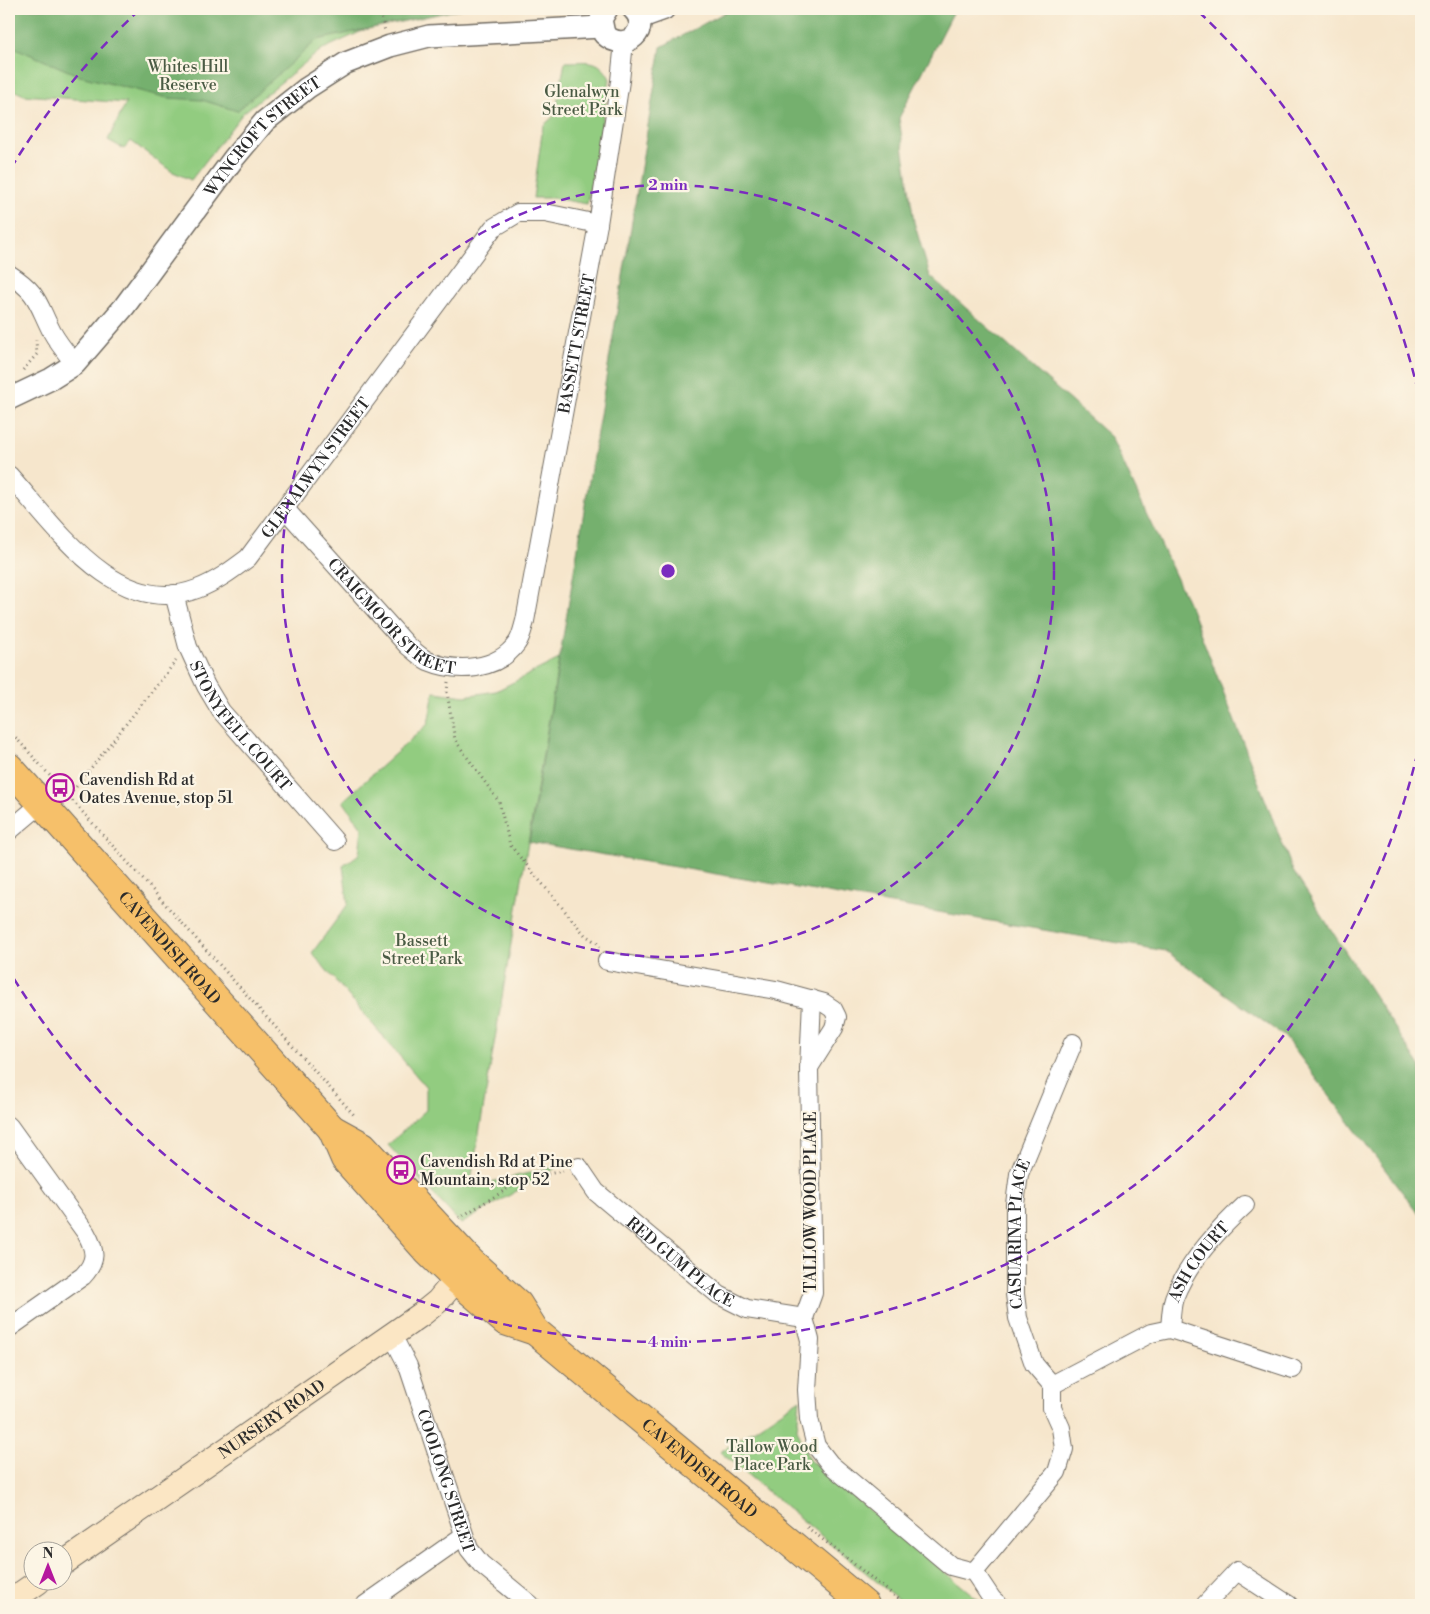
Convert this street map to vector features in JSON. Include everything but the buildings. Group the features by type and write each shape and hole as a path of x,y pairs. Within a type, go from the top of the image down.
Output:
{"main road":[{"name":"CAVENDISH ROAD","path":"9,767 332,1129 363,1146 505,1321 535,1332 865,1605"},
{"name":"NURSERY ROAD","path":"72,1557 431,1307 464,1271"},
{"path":"9,1602 24,1592"}],"street":[{"path":"604,18 610,39 624,42 637,34 636,13 664,9"},
{"name":"WYNCROFT STREET","path":"9,399 51,379 75,364 124,307 234,158 265,121 306,88 346,63 390,46 429,36 560,31 604,18"},
{"name":"BASSETT STREET","path":"518,643 527,612 598,224 620,81 624,42"},
{"name":"GLENALWYN STREET","path":"9,475 79,554 114,582 152,595 174,594 195,590 222,578 248,558 286,510 493,228 518,213 545,213 598,224"},
{"path":"9,274 25,284 39,300 52,333 75,364"},
{"name":"CRAIGMOOR STREET","path":"286,510 407,645 427,661 448,667 475,669 502,658 518,643"},
{"name":"STONYFELL COURT","path":"174,594 188,647 206,686 221,711 335,841"},
{"path":"9,831 41,804"},
{"path":"607,962 776,990 824,1003 833,1009 837,1017 834,1028 809,1069"},
{"name":"TALLOW WOOD PLACE","path":"804,1318 813,1293 809,1069 812,999"},
{"name":"CASUARINA PLACE","path":"1052,1385 1034,1364 1018,1318 1015,1294 1015,1204 1019,1174 1073,1043"},
{"path":"9,1126 86,1233 92,1244 95,1256 92,1266 83,1276 9,1328"},
{"name":"RED GUM PLACE","path":"578,1167 596,1192 719,1295 747,1309 804,1318"},
{"name":"ASH COURT","path":"1170,1329 1174,1299 1196,1261 1218,1229 1245,1205"},
{"path":"804,1318 810,1340 807,1390 809,1419 816,1446 830,1464 952,1566 974,1572 992,1599 999,1605"},
{"path":"974,1572 1058,1472 1064,1449 1061,1428 1052,1408 1052,1385 1151,1333 1170,1329 1293,1369"},
{"name":"COOLONG STREET","path":"392,1335 408,1366 464,1536 481,1564 531,1605"},
{"path":"365,1605 464,1536"},
{"path":"1205,1605 1236,1571 1289,1605"}],"path":[{"path":"17,373 25,369 37,354 35,337"},
{"path":"68,794 76,787 188,647"},
{"path":"448,667 447,692 455,740 499,802 510,845 585,935 597,942 607,962"},
{"path":"9,730 358,1119"},
{"path":"454,1221 522,1181 578,1167"},
{"path":"806,1526 906,1605"}],"green space":[{"name":"Whites Hill Reserve","path":"9,9 371,27 321,50 243,113 191,180 171,171 131,141 124,149 108,140 126,103 24,95 9,88"},
{"name":"Whites Hill Reserve","path":"9,9 461,9 317,40 237,111 202,100 168,98 80,76 13,47 9,43"},
{"path":"731,9 955,9 899,118 914,222 930,276 1111,437 1191,609 1293,871 1421,1068 1421,1217 1285,1037 1166,951 529,842 661,47"},
{"name":"Glenalwyn Street Park","path":"565,62 592,62 601,67 610,79 587,204 552,198 533,198 543,126 555,115"},
{"name":"Bassett Street Park","path":"559,659 470,1187 559,1166 461,1224 388,1145 426,1110 426,1087 312,953 348,904 343,866 359,854 362,828 343,801 428,724 434,692 465,696 496,691"},
{"name":"Tallow Wood Place Park","path":"800,1399 797,1429 809,1460 985,1605 905,1605 720,1452"}],"place":[{"name":"Cavendish Rd at Oates Avenue, stop 51","path":"60,788"},
{"name":"Cavendish Rd at Pine Mountain, stop 52","path":"401,1170"}]}
